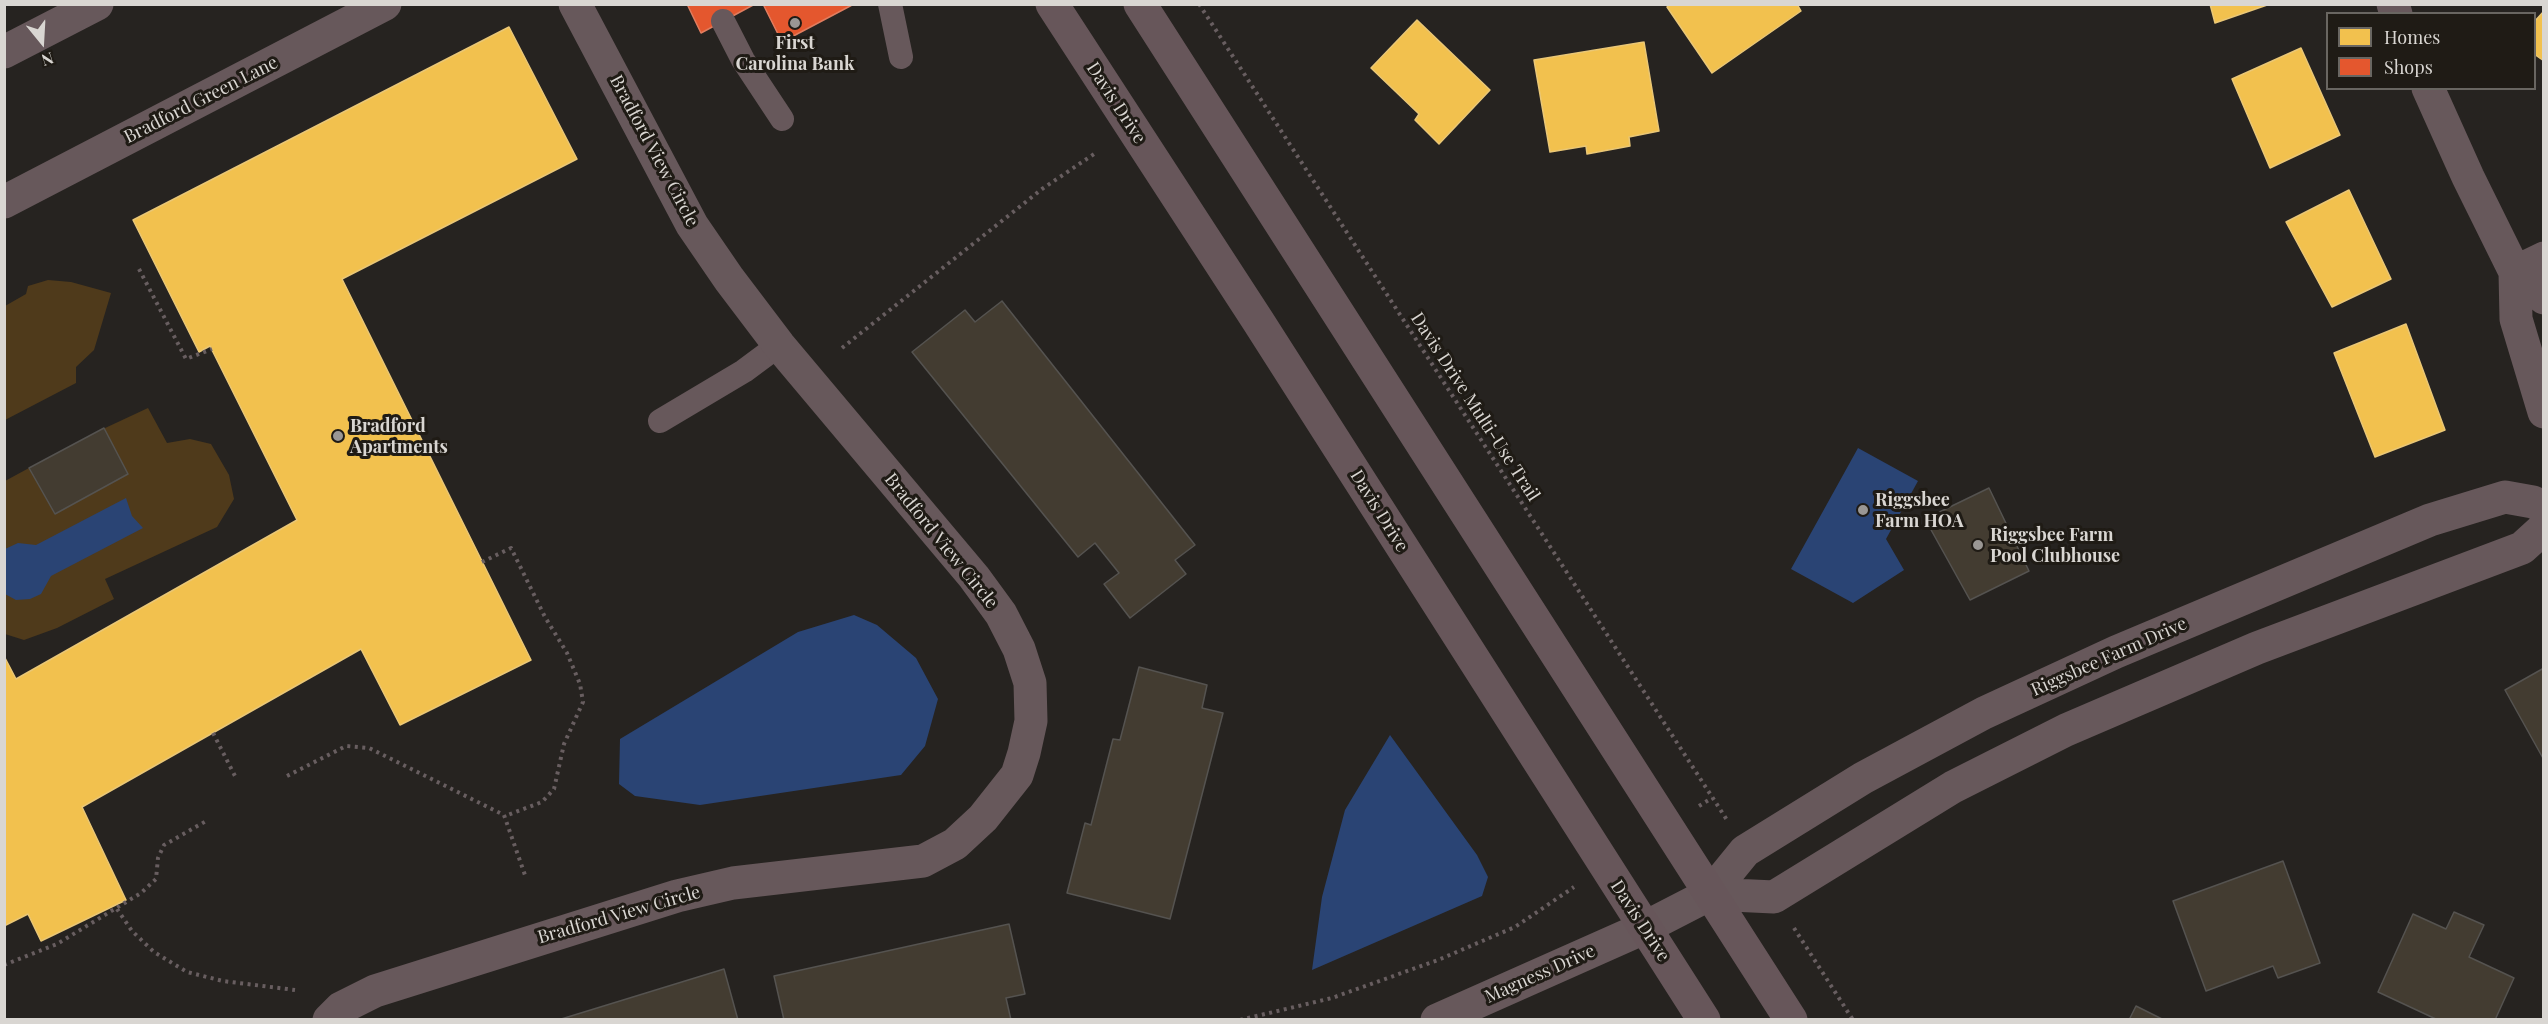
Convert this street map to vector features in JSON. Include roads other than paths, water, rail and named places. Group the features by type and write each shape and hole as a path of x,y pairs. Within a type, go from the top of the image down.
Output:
{"main road":[{"name":"Davis Drive","path":"1052,4 1264,331 1704,1020"},
{"path":"1140,4 1791,1020"}],"street":[{"path":"4,52 97,4"},
{"name":"Bradford Green Lane","path":"8,190 385,4"},
{"name":"Bradford View Circle","path":"329,1020 341,1008 375,991 677,896 733,883 923,861 955,844 983,818 1017,774 1030,721 1030,683 1018,649 1001,614 974,577 779,345 692,225 575,4"},
{"path":"2429,90 2468,177 2529,265 2544,297"},
{"path":"2529,265 2517,319 2544,412"},
{"name":"Riggsbee Farm Drive","path":"1644,928 1710,894 1745,850 1863,778 1984,713 2106,656 2430,520 2505,497 2534,502 2544,507"},
{"name":"Riggsbee Farm Drive","path":"1710,894 1774,897 1953,787 2066,730 2257,648 2522,548 2544,528"},
{"name":"Magness Drive","path":"1437,1020 1644,928"}],"lane":[{"path":"890,4 901,57"},
{"path":"723,21 743,60 782,118"},
{"path":"660,421 744,371 779,345"}],"water":[{"name":"Riggsbee Farm HOA","path":"1858,448 1918,481 1886,539 1904,570 1853,603 1791,569"},
{"path":"126,498 132,516 143,528 51,576 41,594 30,599 16,600 5,594 5,549 18,543 36,545"},
{"path":"854,615 877,625 916,658 938,699 925,746 901,775 700,805 635,796 619,784 620,739 798,632"},
{"path":"1390,735 1477,855 1488,877 1482,896 1312,970 1322,897 1345,810"}],"place":[{"name":"First Carolina Bank","path":"795,23"},
{"name":"Bradford Apartments","path":"338,436"},
{"name":"Riggsbee Farm HOA","path":"1863,510"},
{"name":"Riggsbee Farm Pool Clubhouse","path":"1978,545"}]}
